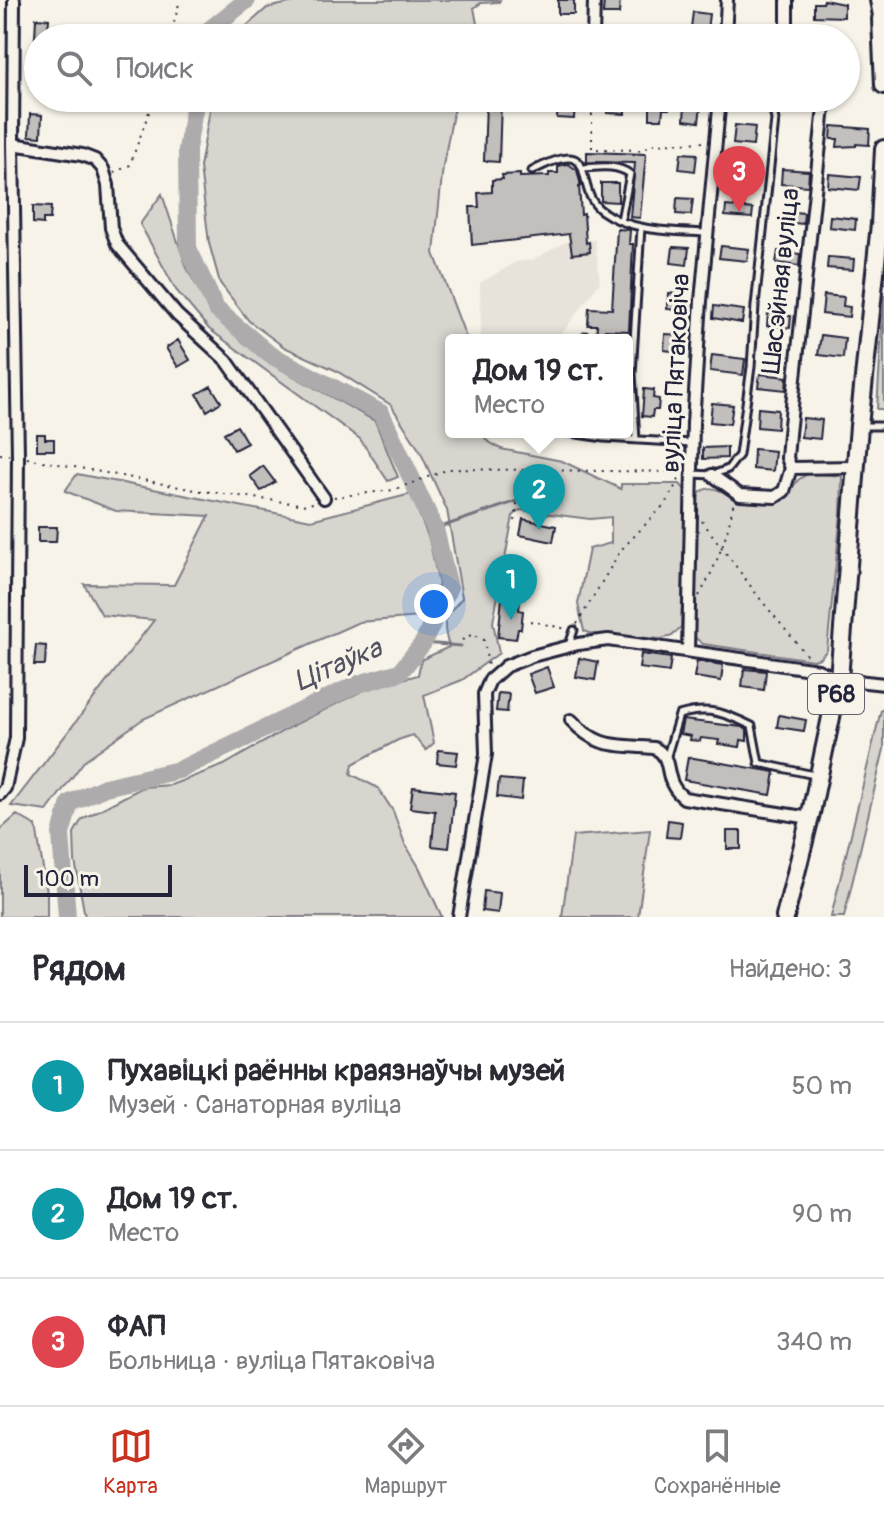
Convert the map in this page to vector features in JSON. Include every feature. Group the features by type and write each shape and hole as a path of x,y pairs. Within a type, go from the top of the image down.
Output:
{"main road":[{"path":"879,0 884,85"},
{"name":"Р68","path":"785,917 810,818 839,679 884,149"}],"street":[{"path":"0,794 5,788 16,738 18,456 14,0"},
{"path":"593,24 594,0"},
{"path":"726,24 727,0"},
{"path":"787,0 787,24"},
{"name":"вуліца Пятаковіча","path":"688,651 693,443 718,112"},
{"name":"Шасэйная вуліца","path":"791,468 787,458 789,434 824,112"},
{"path":"13,144 82,155 95,160 105,175 111,228 117,244 177,315 227,361 324,498"},
{"path":"712,475 740,495 775,497 784,491 791,468 855,467"},
{"path":"459,917 486,754 484,694 490,680 506,666 569,646 608,640 818,670 839,679 884,684"},
{"path":"571,720 586,736 597,742 654,748 662,752 670,782 684,798 810,818"}],"lane":[{"path":"693,474 712,475 728,469 739,455 751,367 774,112"},
{"path":"532,171 563,158 580,162 588,191 603,212 641,227 707,233"},
{"path":"584,168 608,166 630,174 621,220"},
{"path":"633,358 641,227"},
{"path":"633,390 636,440"},
{"path":"859,426 884,426"},
{"path":"620,438 693,443"},
{"path":"569,646 574,630"},
{"path":"666,759 679,715 698,709 716,712 752,726 759,763 819,776"}],"path":[{"path":"174,24 180,0"},
{"path":"105,175 130,165 149,112"},
{"path":"592,112 592,149 638,150 670,142 715,142"},
{"path":"630,174 634,153 638,150"},
{"path":"18,456 209,492 306,505 324,498 393,490 449,469 684,472 673,485 665,504 621,550 574,630 530,621"},
{"path":"515,521 521,470"},
{"path":"699,596 723,549 735,492"},
{"path":"691,504 818,670"},
{"path":"462,640 473,634 484,640 490,680"}],"shaded area":[{"path":"303,0 500,0 481,3 474,8 477,24 249,24 267,8"},
{"path":"210,112 453,112 443,166 434,253 465,334 445,334 445,438 485,438 501,449 562,461 621,489 621,484 680,484 686,491 681,628 672,636 661,639 584,631 578,604 589,549 611,543 611,517 590,519 520,510 513,516 493,622 499,653 462,680 424,695 434,743 426,750 413,735 353,764 351,774 378,788 393,811 405,844 442,917 85,917 75,861 74,833 82,819 143,787 171,785 224,765 366,689 418,675 421,660 449,647 446,620 462,598 447,510 420,451 391,405 335,370 284,347 249,321 220,283 209,243 200,167"},
{"path":"162,194 186,266 212,315 266,361 375,421 398,477 388,481 360,439 209,329 176,290 140,224"},
{"path":"595,240 600,282 563,334 481,334 480,283 516,262 532,260 566,242"},
{"path":"884,295 884,409 877,409"},
{"path":"809,473 842,476 827,650 820,658 813,660 703,644 693,636 695,499 710,488 744,500 783,501 798,480"},
{"path":"77,474 311,520 411,494 429,539 439,585 420,617 359,622 143,719 85,760 47,811 11,806 154,620 102,615 84,584 174,585 209,516 116,511 65,491"},
{"path":"881,710 884,710 884,749 844,917 831,917"},
{"path":"17,815 36,826 47,892 47,917 0,917 0,830"},
{"path":"650,830 638,917 562,917 573,836"}],"building":[{"path":"558,0 574,0 574,14 558,14"},
{"path":"604,0 620,0 619,14 603,14"},
{"path":"824,0 844,4 844,17 814,16 814,3 823,3"},
{"path":"693,12 709,14 708,24 692,24"},
{"path":"36,18 49,19 48,24 36,24"},
{"path":"486,112 501,112 499,162 484,161"},
{"path":"557,112 574,112 574,119 557,118"},
{"path":"650,112 663,112 662,119 650,119"},
{"path":"684,112 700,112 699,122 684,120"},
{"path":"30,114 42,115 41,137 29,136"},
{"path":"735,125 755,127 753,146 733,144"},
{"path":"832,126 870,129 869,145 837,147 838,139 831,139"},
{"path":"587,152 646,154 640,218 630,217 635,163 587,162"},
{"path":"681,153 697,154 695,171 679,169"},
{"path":"568,164 577,170 581,186 581,215 584,214 586,243 589,242 590,252 572,254 569,234 472,245 470,207 479,207 478,193 492,192 492,180 503,179 502,175 549,176 549,173 558,173 558,166"},
{"path":"731,165 751,167 749,186 729,184"},
{"path":"782,169 809,171 808,186 781,184"},
{"path":"829,174 861,177 859,190 828,187"},
{"path":"601,183 618,183 618,202 601,201"},
{"path":"677,198 693,199 691,215 676,214"},
{"path":"33,206 51,207 50,219 43,219 43,224 33,223"},
{"path":"726,206 753,209 752,218 725,216"},
{"path":"783,211 804,213 803,224 782,222"},
{"path":"830,216 856,219 855,230 829,227"},
{"path":"617,229 630,230 629,244 633,244 629,331 605,330 605,334 596,334 597,325 588,325 589,308 612,309"},
{"path":"721,246 749,249 747,261 719,258"},
{"path":"673,247 689,248 687,265 671,263"},
{"path":"778,251 800,254 799,266 776,263"},
{"path":"828,257 854,259 853,270 827,268"},
{"path":"669,293 685,295 683,311 667,309"},
{"path":"824,295 844,297 843,306 850,307 849,317 822,314"},
{"path":"714,306 744,310 742,323 713,318"},
{"path":"768,313 791,316 790,328 767,326"},
{"path":"665,334 681,335 680,352 664,350"},
{"path":"821,335 845,338 843,358 818,355"},
{"path":"178,340 190,360 178,367 166,348"},
{"path":"712,355 745,359 743,375 710,371"},
{"path":"760,374 787,377 786,390 758,387"},
{"path":"211,386 221,402 207,411 197,394"},
{"path":"644,389 654,390 653,398 659,399 658,410 653,410 652,417 642,416"},
{"path":"712,403 733,405 730,424 710,422"},
{"path":"758,408 778,410 777,429 757,427"},
{"path":"803,418 822,420 820,439 801,437"},
{"path":"237,426 247,443 234,450 224,433"},
{"path":"37,434 45,434 45,439 54,439 54,450 37,450"},
{"path":"727,447 727,458 703,459 703,448"},
{"path":"754,449 775,451 773,471 753,469"},
{"path":"263,466 275,482 261,491 250,476"},
{"path":"523,519 556,526 553,542 520,535"},
{"path":"38,527 57,527 56,542 38,542"},
{"path":"503,588 521,590 519,610 523,611 521,629 518,629 516,639 498,637"},
{"path":"36,645 46,646 45,665 34,665"},
{"path":"641,654 671,658 669,672 639,668"},
{"path":"579,658 598,662 595,680 576,677"},
{"path":"697,661 723,665 721,681 694,677"},
{"path":"547,667 554,687 535,693 528,674"},
{"path":"744,669 766,671 764,690 742,687"},
{"path":"498,693 509,694 507,712 496,711"},
{"path":"779,715 806,720 804,731 777,727"},
{"path":"683,720 742,727 747,730 747,741 741,740 740,747 718,744 719,740 690,740 691,736 680,734"},
{"path":"438,750 458,752 456,765 437,763"},
{"path":"688,757 775,772 771,795 684,780"},
{"path":"499,779 523,781 521,800 497,797"},
{"path":"413,787 455,792 449,848 432,846 435,811 410,808"},
{"path":"668,820 682,822 680,838 666,837"},
{"path":"727,831 741,831 741,849 727,849"},
{"path":"484,891 500,893 498,913 482,911"}],"waterway":[{"name":"Цітаўка","path":"217,24 247,0"},
{"name":"Цітаўка","path":"67,917 61,834 70,803 105,787 179,770 355,685 400,672 423,643 449,587 435,529 381,413 269,354 216,309 188,248 187,149 194,112"},
{"path":"435,529 523,499 540,502"},
{"path":"423,643 461,646"}],"place":[{"name":"ФАП","path":"739,212"},
{"name":"Дом 19 ст.","path":"539,530"},
{"name":"Пухавіцкі раённы краязнаўчы музей","path":"511,620"}]}
